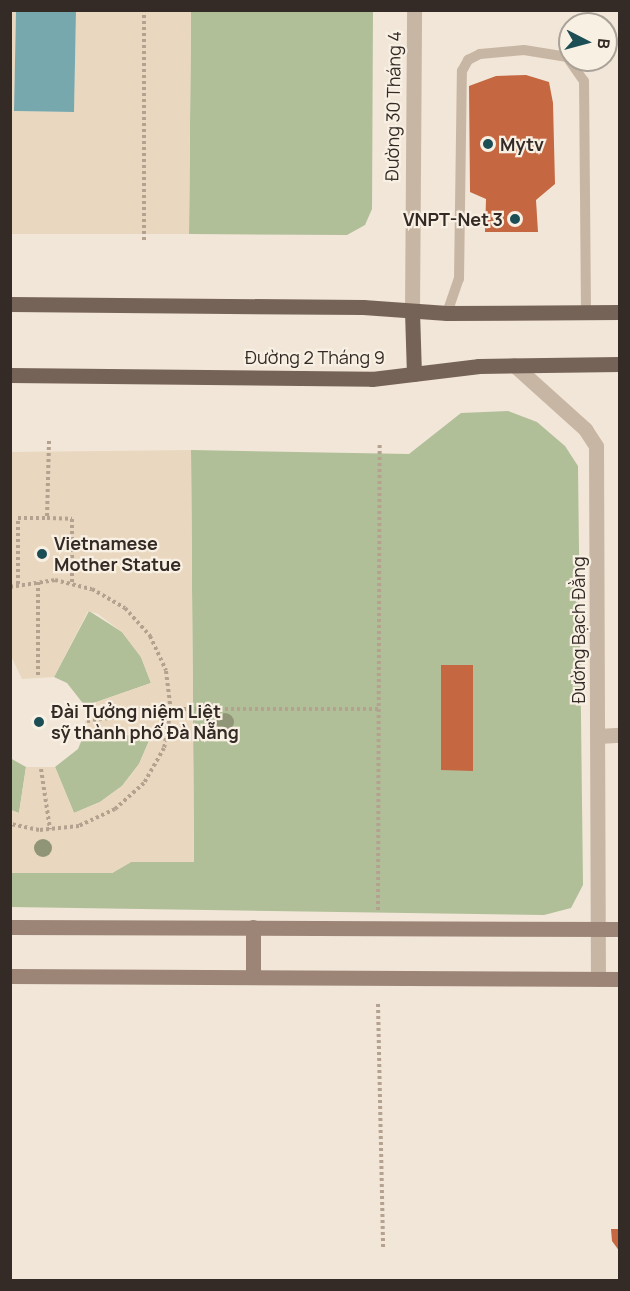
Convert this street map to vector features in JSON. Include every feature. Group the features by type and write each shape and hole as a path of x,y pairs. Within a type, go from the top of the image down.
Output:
{"main road":[{"path":"10,304 412,310 447,313 620,312"},
{"path":"412,310 414,374"},
{"name":"Đường 2 Tháng 9","path":"10,375 372,379 514,365 620,364"},
{"path":"10,927 620,929"},
{"path":"253,927 253,975"},
{"path":"10,976 253,975 620,979"}],"street":[{"name":"Đường 30 Tháng 4","path":"412,310 414,10"},
{"name":"Đường Bạch Đằng","path":"514,365 585,429 596,446 598,979"},
{"path":"598,736 620,735"}],"lane":[{"path":"447,313 459,279 462,71 468,60 480,54 524,50 567,57 584,81 586,312"}],"path":[{"path":"144,10 144,240"},
{"path":"47,518 49,441"},
{"path":"378,922 381,443"},
{"path":"18,584 18,518 47,518 72,519 72,585"},
{"path":"38,582 38,675"},
{"path":"10,587 38,582 72,585 92,589 125,608 150,636 166,670 171,708 164,748 144,783 115,810 79,826 50,829 10,824"},
{"path":"87,721 171,708 379,709"},
{"path":"41,769 50,829"},
{"path":"378,1004 383,1249"}],"green space":[{"path":"191,11 373,11 372,209 365,225 347,235 189,234"},
{"path":"508,411 537,422 565,446 578,466 583,885 571,908 544,915 11,907 10,873 112,873 131,862 194,861 191,450 409,454 461,413"},
{"path":"89,611 122,632 141,657 151,683 85,706 67,683 54,677"},
{"path":"85,732 151,736 139,764 122,786 100,802 74,813 55,767 78,749"},
{"path":"10,758 26,767 19,813 11,810"}],"shaded area":[{"path":"10,11 16,11 14,111 74,112 76,11 191,11 189,234 11,234"},
{"path":"191,450 194,862 131,862 112,873 11,873 11,810 19,813 26,767 55,767 74,813 100,802 122,786 139,764 151,737 85,732 85,706 151,683 141,657 122,632 98,614 88,611 54,677 22,679 11,656 11,452"}],"water":[{"path":"16,11 76,11 74,112 14,111"}],"building":[{"path":"526,75 549,82 553,103 555,184 536,200 538,232 485,232 486,199 470,192 469,86 496,76"},
{"path":"441,665 473,665 473,771 441,770"},
{"path":"611,1229 620,1229 620,1252 612,1241"}],"place":[{"name":"Mytv","path":"488,144"},
{"name":"VNPT-Net 3","path":"515,219"},
{"name":"Vietnamese Mother Statue","path":"42,554"},
{"name":"Đài Tưởng niệm Liệt sỹ thành phố Đà Nẵng","path":"39,722"}]}
